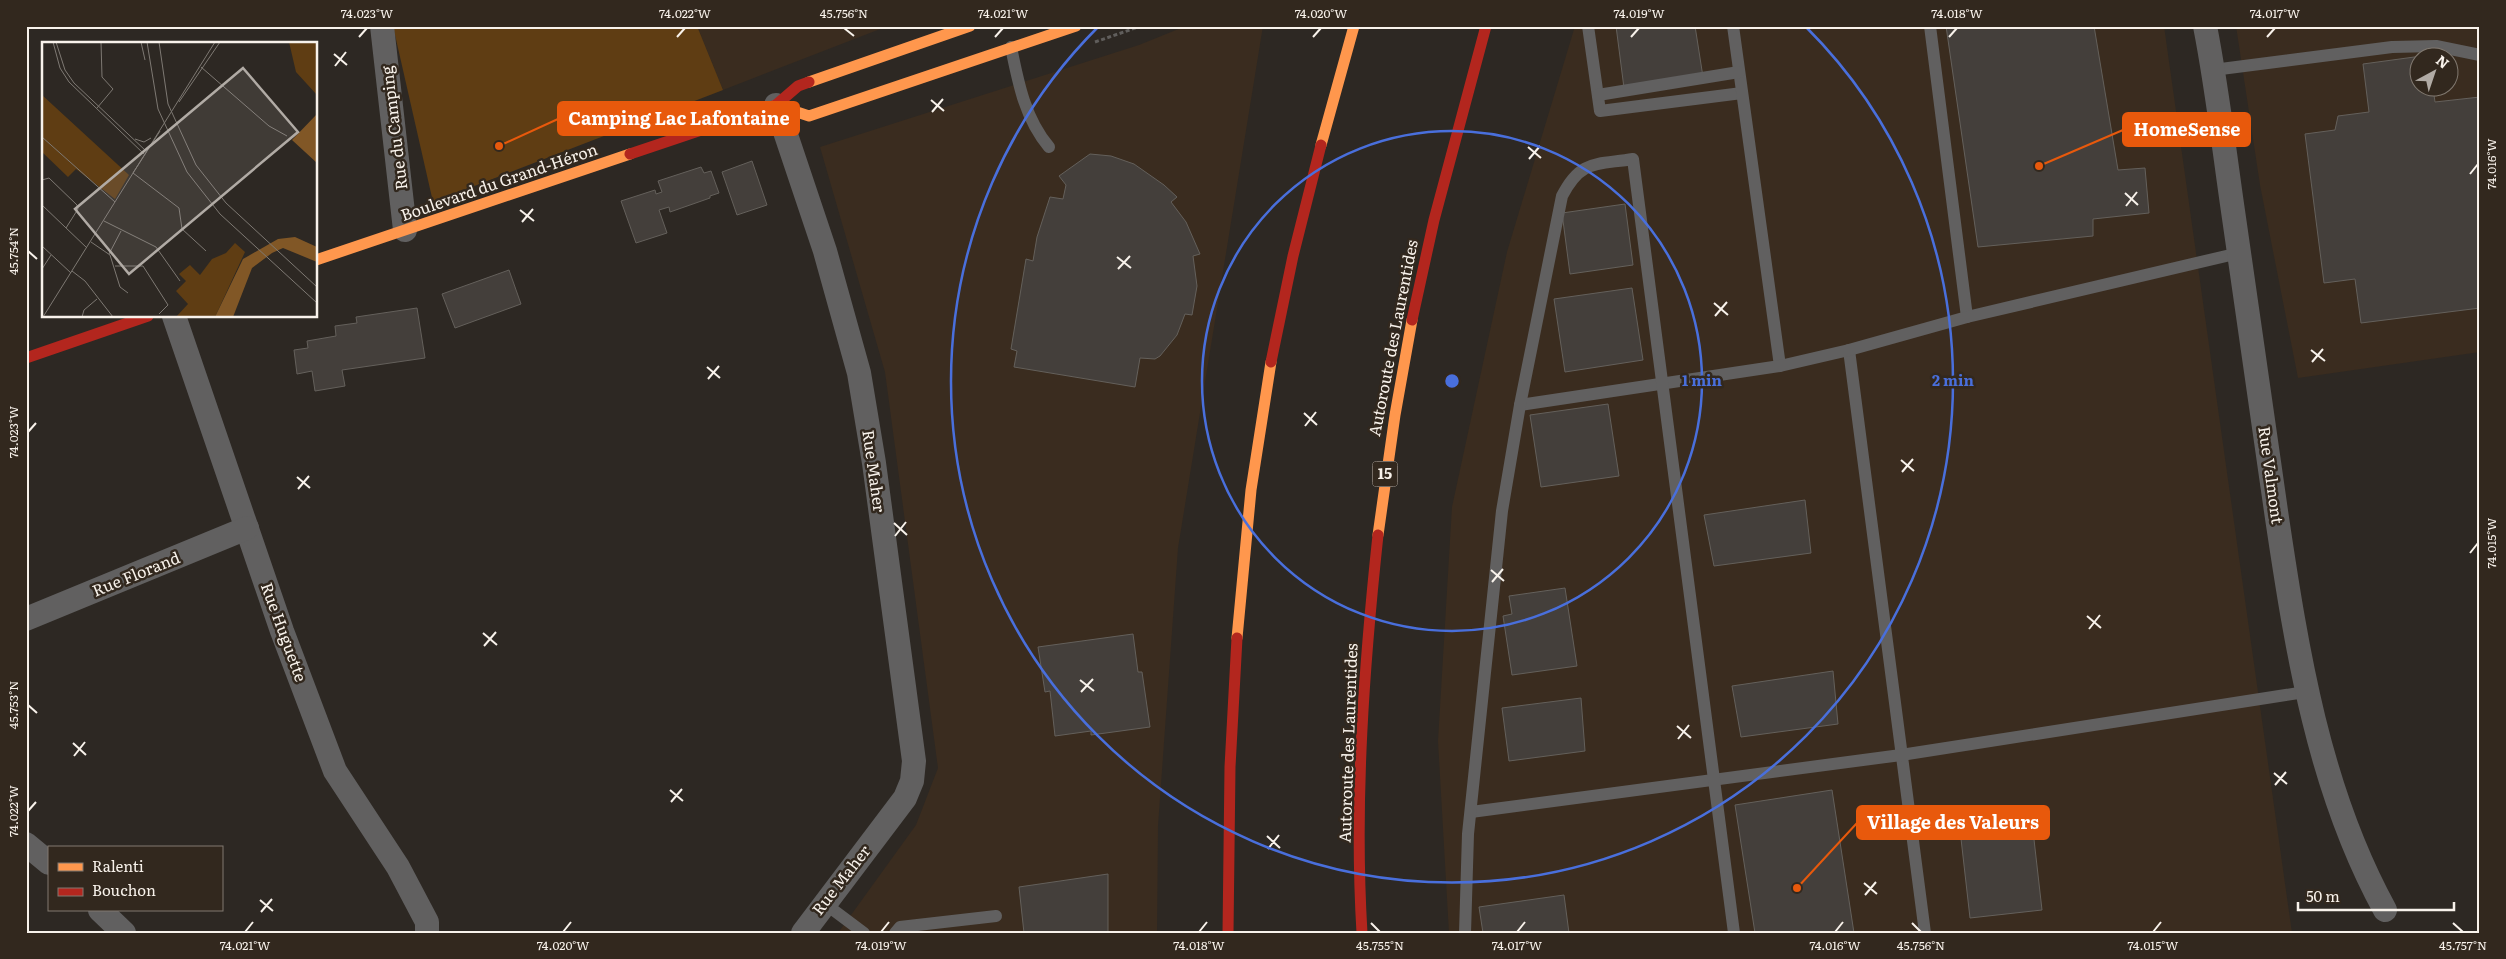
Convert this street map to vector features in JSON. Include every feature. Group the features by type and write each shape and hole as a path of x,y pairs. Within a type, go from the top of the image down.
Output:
{"main road":[{"name":"Boulevard du Grand-Héron","path":"318,259 776,105 798,86 970,26"},
{"path":"776,105 809,116 1011,46 1051,30 1076,26"},
{"path":"1228,933 1231,722 1239,610 1255,463 1296,246 1333,97 1354,26"},
{"name":"Autoroute des Laurentides","path":"1362,933 1361,736 1373,579 1387,458 1405,353 1436,206 1486,26"},
{"path":"1009,33 1011,46"},
{"path":"26,358 142,318"}],"street":[{"name":"Rue du Camping","path":"382,26 406,230"},
{"name":"Rue Valmont","path":"2205,26 2213,70 2280,541 2305,692 2333,786 2364,871 2385,910"},
{"name":"Rue Maher","path":"776,105 824,251 858,373 871,448 914,751 913,776 905,798 803,933"},
{"name":"Rue Huguette","path":"175,318 282,631 336,771 398,867 427,922 427,933"},
{"name":"Rue Florand","path":"26,619 247,528"},
{"path":"26,844 48,862"},
{"path":"102,912 124,933"}],"lane":[{"path":"1588,26 1600,111 1742,93"},
{"path":"1732,26 1780,366"},
{"path":"1930,26 1967,317"},
{"path":"1011,46 1018,82 1030,120 1049,147"},
{"path":"2213,70 2392,47 2436,46 2480,55"},
{"path":"1598,95 1739,72"},
{"path":"1465,933 1471,812 1502,511 1520,405 1562,196 1571,178 1584,167 1634,159 1734,933"},
{"path":"1520,405 1780,366 1849,350 1967,317 2239,253"},
{"path":"1849,350 1925,933"},
{"path":"1471,812 1901,755 2305,692"},
{"path":"824,903 864,933"},
{"path":"895,933 900,927 996,916"}],"shaded area":[{"path":"393,26 697,26 723,90 433,202"},
{"path":"697,26 888,26 723,90"},
{"path":"1186,26 1263,26 1178,548 1158,826 1157,933 838,933 916,825 938,768 885,372 820,147 1139,45"},
{"path":"1575,26 2164,26 2292,933 1449,933 1438,741 1452,507 1507,252"},
{"path":"2236,26 2480,26 2480,352 2298,378 2260,185"}],"building":[{"path":"1616,26 1695,26 1703,77 1624,88"},
{"path":"1946,26 2094,26 2118,170 2145,168 2149,213 2093,219 2093,236 1978,247"},
{"path":"2408,58 2408,98 2434,98 2435,102 2480,97 2480,308 2361,323 2355,279 2324,283 2305,134 2335,130 2338,116 2369,112 2363,64"},
{"path":"1090,154 1111,156 1134,164 1164,185 1177,197 1171,202 1186,222 1200,254 1193,256 1197,286 1192,315 1185,314 1177,335 1160,356 1155,359 1140,358 1135,387 1014,367 1017,351 1011,349 1026,259 1033,261 1037,237 1050,197 1063,199 1066,185 1059,176"},
{"path":"752,161 767,205 737,215 722,172"},
{"path":"701,167 704,173 711,171 719,193 670,212 669,207 659,210 667,233 636,243 621,201 655,190 656,194 662,192 658,181"},
{"path":"1625,204 1633,265 1570,274 1562,213"},
{"path":"509,270 521,304 455,328 442,294"},
{"path":"1632,288 1643,360 1565,372 1554,299"},
{"path":"417,308 425,358 342,370 345,386 315,391 312,371 297,374 294,350 308,348 307,341 336,336 335,326 357,323 356,317"},
{"path":"1608,404 1619,476 1541,487 1530,415"},
{"path":"1805,500 1811,553 1714,566 1704,515"},
{"path":"1565,588 1577,666 1512,675 1503,616 1512,614 1509,596"},
{"path":"1133,634 1138,672 1142,672 1150,727 1091,735 1091,731 1055,736 1050,691 1045,692 1038,647"},
{"path":"1833,671 1838,724 1741,737 1732,686"},
{"path":"1581,698 1585,751 1509,761 1502,708"},
{"path":"1832,790 1854,933 1755,933 1735,805"},
{"path":"2031,813 2042,910 1970,918 1959,821"},
{"path":"1108,874 1108,933 1024,933 1019,887"},
{"path":"1564,895 1569,933 1483,933 1479,907"}],"traffic: slow":[{"path":"809,82 970,26"},
{"path":"776,105 809,116 1076,26"},
{"path":"1321,145 1354,26"},
{"path":"318,259 630,154"},
{"path":"1378,535 1395,415 1412,320"},
{"path":"1237,638 1251,490 1271,362"}],"traffic: jam":[{"path":"1412,320 1434,220 1486,26"},
{"path":"630,154 776,105 798,86 809,82"},
{"path":"1271,362 1293,256 1321,145"},
{"path":"26,358 142,318"},
{"path":"1362,933 1359,834 1362,734 1368,634 1378,535"},
{"path":"1228,933 1230,767 1237,638"}],"place":[{"name":"Camping Lac Lafontaine","path":"499,146"},
{"name":"HomeSense","path":"2039,166"},
{"name":"Village des Valeurs","path":"1797,888"}]}
